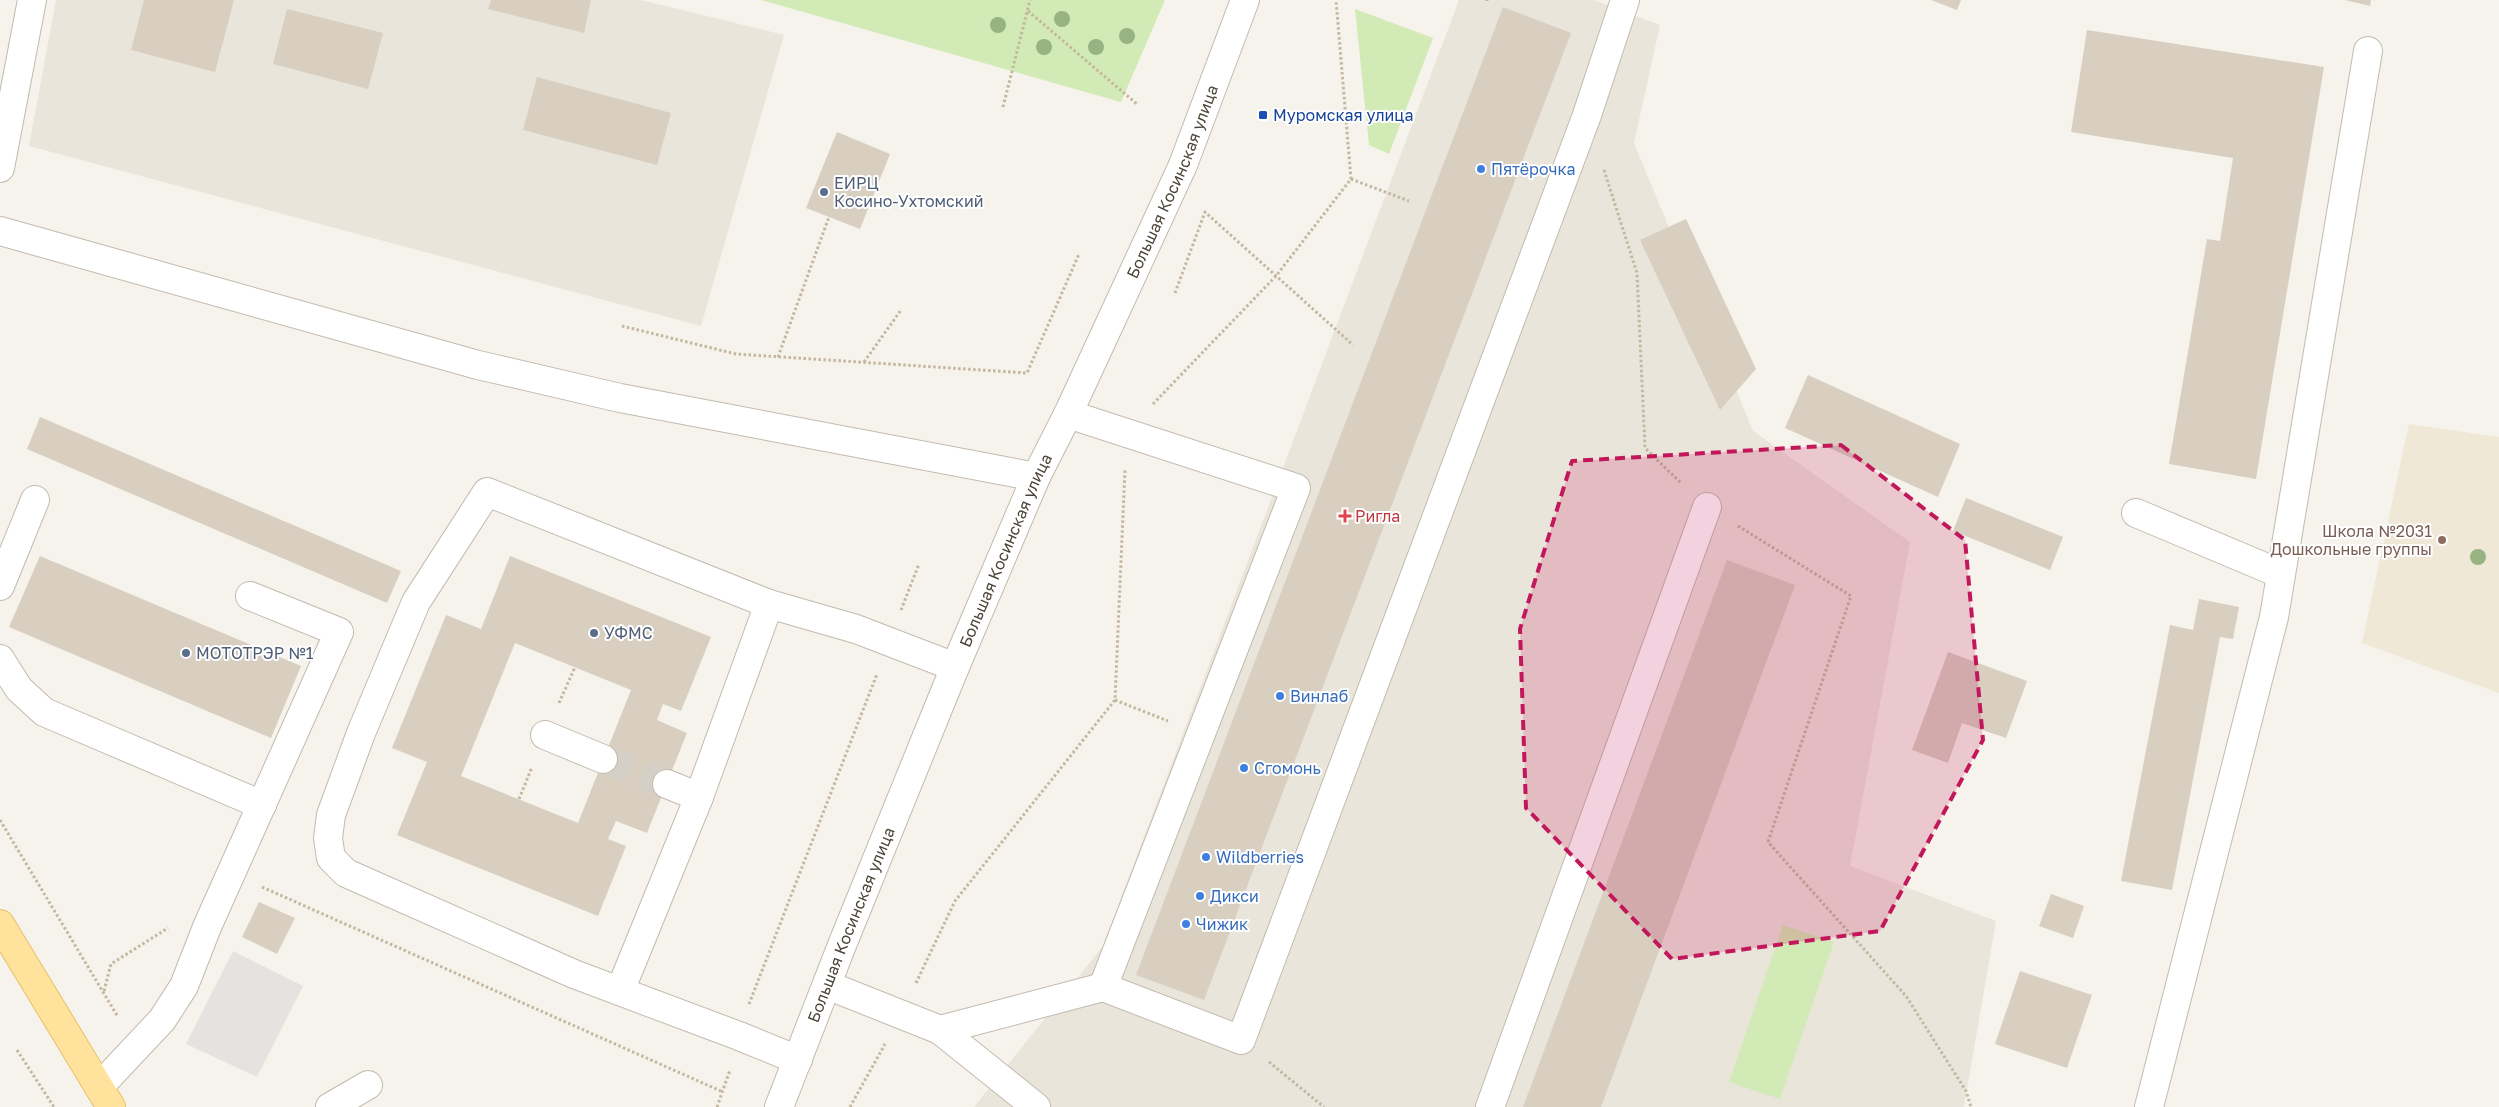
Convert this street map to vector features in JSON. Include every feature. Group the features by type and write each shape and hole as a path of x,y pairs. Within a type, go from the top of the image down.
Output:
{"main road":[{"path":"0,924 105,1097"}],"street":[{"path":"0,168 32,0"},
{"name":"Большая Косинская улица","path":"779,1107 955,667 1036,477 1068,414 1183,165 1245,0"},
{"path":"940,1030 1103,986 1241,1040 1587,115 1625,0"},
{"path":"2148,1107 2274,618 2368,51"},
{"path":"0,231 478,365 592,392 1036,477"},
{"path":"1068,414 1296,488 1103,986"},
{"path":"798,1060 620,990 574,974 346,873 331,858 328,838 331,815 361,733 416,602 487,492 769,604 856,629 955,667"},
{"path":"0,586 35,500"},
{"path":"1490,1107 1707,507"},
{"path":"2136,513 2281,574"},
{"path":"105,1097 135,1048 162,1020 184,986 207,928 338,632 250,596"},
{"path":"620,990 699,797 769,604"},
{"path":"0,659 19,688 44,712 262,805"},
{"path":"545,735 604,759"},
{"path":"667,784 699,797"},
{"path":"827,984 940,1030 1036,1107"},
{"path":"330,1107 368,1085"}],"path":[{"path":"1003,107 1030,0"},
{"path":"1028,11 1137,104"},
{"path":"1587,115 1637,273 1645,448 1707,507 1851,596 1768,842 1906,996 1966,1091 1971,1107"},
{"path":"1351,179 1409,201"},
{"path":"1175,293 1204,212 1352,345"},
{"path":"778,357 829,217"},
{"path":"622,326 736,354 1027,373 1079,254"},
{"path":"864,362 901,310"},
{"path":"749,1005 919,564"},
{"path":"1115,700 1200,734"},
{"path":"0,820 104,992 135,1048"},
{"path":"231,873 723,1092"},
{"path":"104,992 111,964 156,933 181,922 207,928"},
{"path":"1241,1040 1324,1107"},
{"path":"17,1050 54,1107"}],"highlighted area":[{"path":"1841,445 1965,540 1983,740 1880,931 1672,959 1526,808 1520,629 1572,461"}],"shaded area":[{"path":"56,0 641,0 784,35 701,326 29,146"},
{"path":"1459,0 1594,0 1660,25 1634,143 1753,431 1910,542 1850,866 1996,921 1964,1107 974,1107 1103,946"},
{"name":"Школа №2031 Дошкольные группы","path":"2409,424 2499,437 2499,693 2362,643"},
{"path":"233,951 303,986 257,1077 186,1044"}],"green space":[{"path":"761,0 1165,0 1121,102"},
{"path":"1355,9 1433,38 1389,154 1369,145"},
{"path":"1783,925 1834,942 1780,1099 1729,1082"}],"building":[{"path":"144,0 234,0 215,72 131,50"},
{"path":"491,0 591,0 584,33 488,9"},
{"path":"1931,0 1961,0 1957,10"},
{"path":"2345,0 2371,0 2370,6"},
{"path":"1503,7 1571,33 1204,1000 1136,975"},
{"path":"287,9 383,33 368,89 273,64"},
{"path":"2087,30 2324,67 2256,479 2169,464 2207,239 2220,241 2233,158 2071,132"},
{"path":"537,77 671,113 657,165 523,130"},
{"path":"837,132 890,154 860,229 806,208"},
{"path":"1686,219 1756,369 1720,410 1640,240"},
{"path":"1808,375 1960,444 1938,497 1785,428"},
{"path":"40,417 401,571 387,603 27,449"},
{"path":"1966,498 2063,537 2050,570 1953,531"},
{"path":"40,556 301,666 271,738 9,627"},
{"path":"510,556 711,637 681,711 663,704 657,720 687,733 647,833 616,821 608,839 626,846 598,916 397,835 427,762 392,748 446,615 481,629","holes":["515,643 631,690 578,823 461,776"]},
{"path":"1727,560 1795,585 1601,1107 1523,1107"},
{"path":"2199,599 2239,607 2233,639 2220,637 2172,890 2121,881 2170,625 2193,630"},
{"path":"1948,652 2027,681 2006,738 1962,723 1948,763 1912,750"},
{"path":"2051,894 2084,906 2073,938 2039,926"},
{"path":"259,902 295,918 277,954 242,937"},
{"path":"2020,971 2092,995 2067,1068 1995,1044"}],"tunnel":[{"path":"603,759 667,784"}],"place":[{"name":"Муромская улица","path":"1263,115"},
{"name":"Пятёрочка","path":"1481,169"},
{"name":"ЕИРЦ Косино-Ухтомский","path":"824,192"},
{"name":"Ригла","path":"1345,516"},
{"name":"Школа №2031 Дошкольные группы","path":"2442,540"},
{"name":"УФМС","path":"594,633"},
{"name":"МОТОТРЭР №1","path":"186,653"},
{"name":"Винлаб","path":"1280,696"},
{"name":"Сгомонь","path":"1244,768"},
{"name":"Wildberries","path":"1206,857"},
{"name":"Дикси","path":"1200,896"},
{"name":"Чижик","path":"1186,924"}]}
